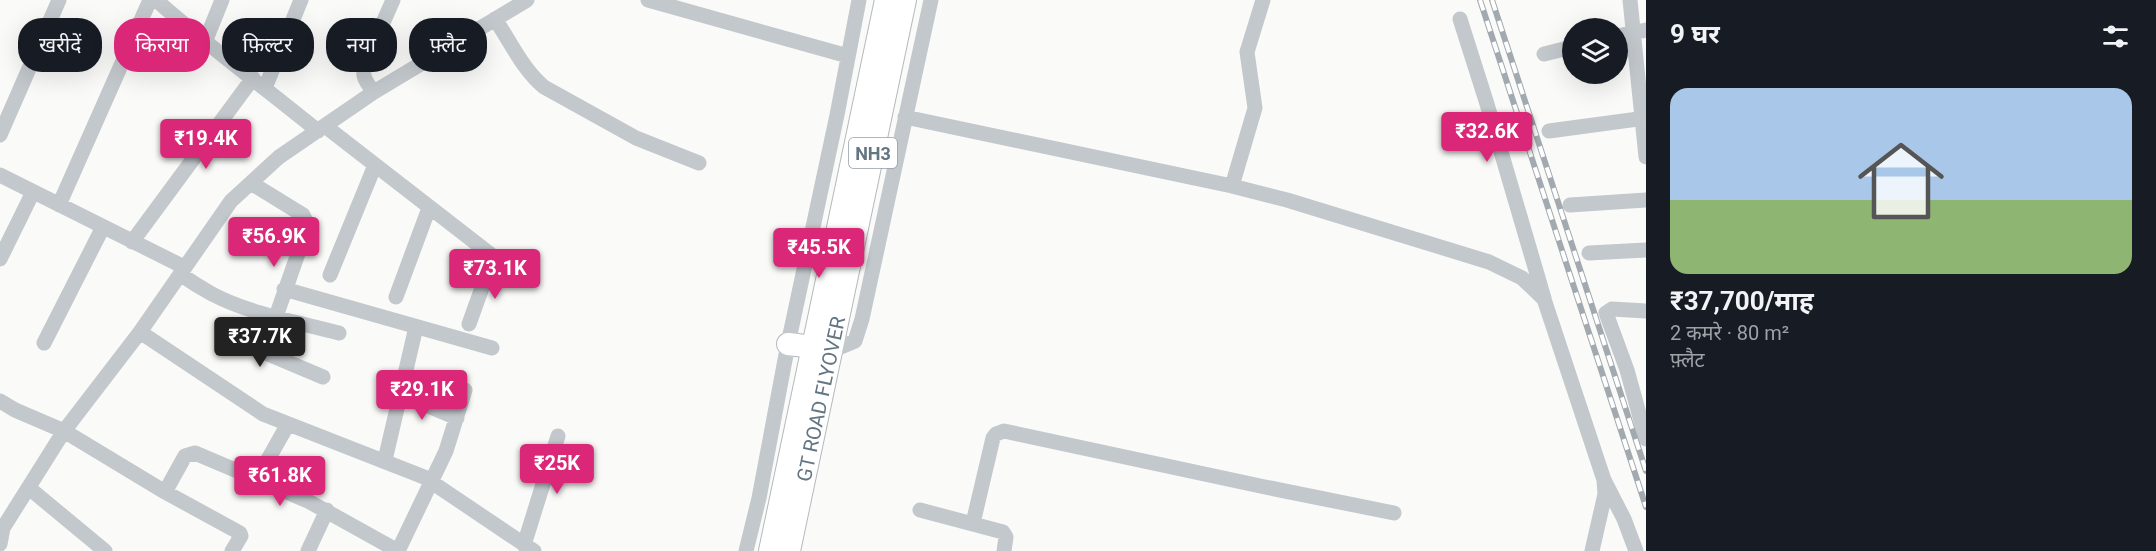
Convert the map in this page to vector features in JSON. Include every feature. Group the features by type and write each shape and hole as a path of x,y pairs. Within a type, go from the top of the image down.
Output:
{"highway":[{"name":"GT ROAD FLYOVER","path":"789,551 822,349 886,0"},
{"name":"GT ROAD FLYOVER","path":"770,551 822,349 905,0"},
{"path":"788,344 822,349"}],"street":[{"path":"0,135 59,0"},
{"path":"59,205 150,0"},
{"path":"156,0 177,18"},
{"path":"210,30 222,0"},
{"path":"132,242 259,83 301,0"},
{"path":"374,92 365,81 364,66 393,0"},
{"path":"648,0 848,56"},
{"path":"746,551 859,0"},
{"path":"822,349 855,341 862,319 931,0"},
{"path":"1232,186 1255,108 1247,52 1263,0"},
{"path":"1630,0 1639,31 1646,157"},
{"path":"0,544 2,529 64,431 140,332 231,201 279,157 374,92 522,1"},
{"path":"495,19 528,69 544,87 636,138 699,163"},
{"path":"1460,19 1544,299 1604,480 1621,511 1636,551"},
{"path":"210,46 321,129 375,165 492,257 469,324"},
{"path":"1544,54 1562,50"},
{"path":"904,117 1232,186 1287,200 1489,262 1522,278 1544,299"},
{"path":"1549,131 1644,118"},
{"path":"330,275 375,165"},
{"path":"0,175 132,242 182,271 220,298 339,333"},
{"path":"251,183 303,215 307,220 306,230 265,348 266,353 323,377"},
{"path":"0,259 33,192"},
{"path":"1570,205 1646,200"},
{"path":"396,297 429,208"},
{"path":"44,343 103,227"},
{"path":"1589,254 1646,250"},
{"path":"284,289 492,348"},
{"path":"1646,311 1612,309 1606,313 1627,370 1643,421 1646,439"},
{"path":"385,460 416,327"},
{"path":"140,332 247,405 288,424 385,460 431,481 529,548 558,436"},
{"path":"165,492 185,456 189,453 200,455 327,510 398,551 446,451 465,390"},
{"path":"400,394 457,418"},
{"path":"2,407 15,410 64,431 165,492 240,533 241,536 232,551"},
{"path":"257,479 288,424"},
{"path":"973,523 993,438 1004,431 1394,513"},
{"path":"1592,551 1605,494 1604,480"},
{"path":"29,488 105,551"},
{"path":"308,551 327,510"},
{"path":"920,510 1003,532 1006,537 1004,551"}],"railway":[{"path":"1480,0 1646,507"},
{"path":"1492,0 1646,471"}]}
